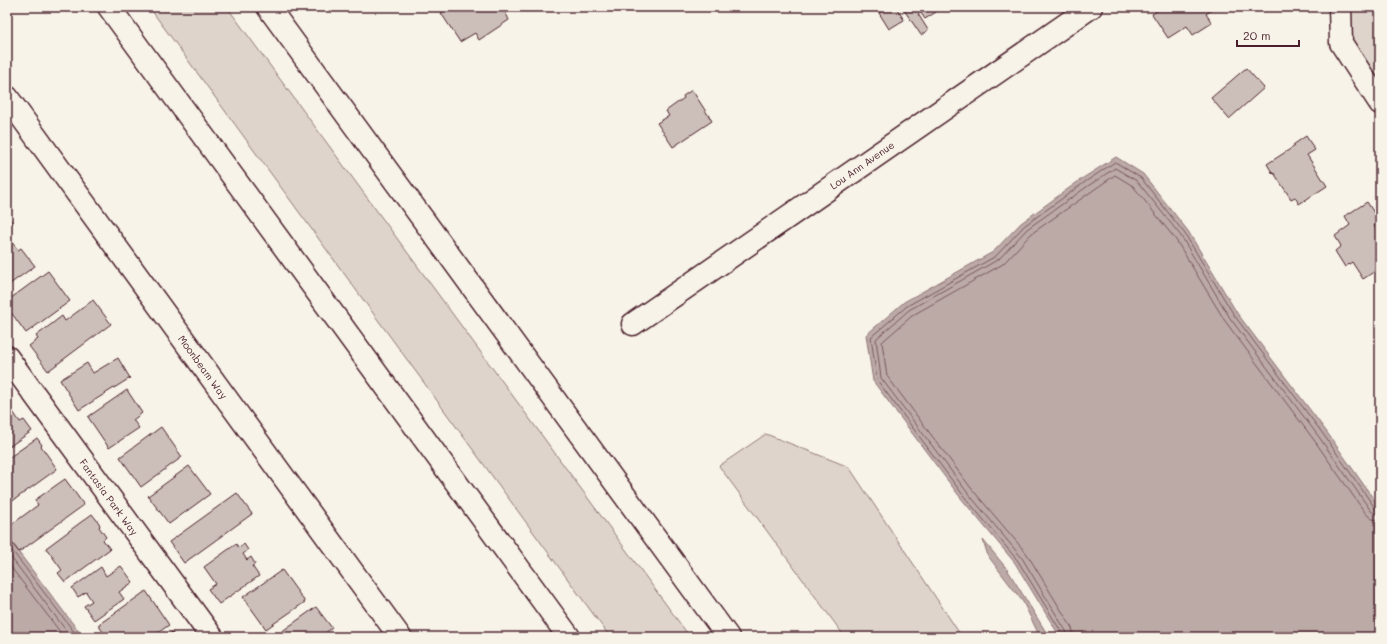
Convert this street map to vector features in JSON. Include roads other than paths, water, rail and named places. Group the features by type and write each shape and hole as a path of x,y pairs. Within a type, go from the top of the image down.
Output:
{"main road":[{"path":"109,7 569,637"},
{"path":"268,7 728,637"},
{"name":"Lou Ann Avenue","path":"633,324 1091,7"},
{"path":"1340,7 1341,43 1380,103"},
{"name":"Moonbeam Way","path":"7,97 400,637"},
{"name":"Fantasia Park Way","path":"7,357 212,637"}],"water":[{"path":"1116,157 1143,174 1188,231 1237,313 1326,431 1380,508 1380,637 1060,637 1015,563 960,497 873,381 866,335 904,302 993,252 1021,223 1083,178"},
{"path":"7,537 83,637 7,637"},
{"path":"983,540 1007,569 1049,637 1040,637 1023,602 988,556"}]}
